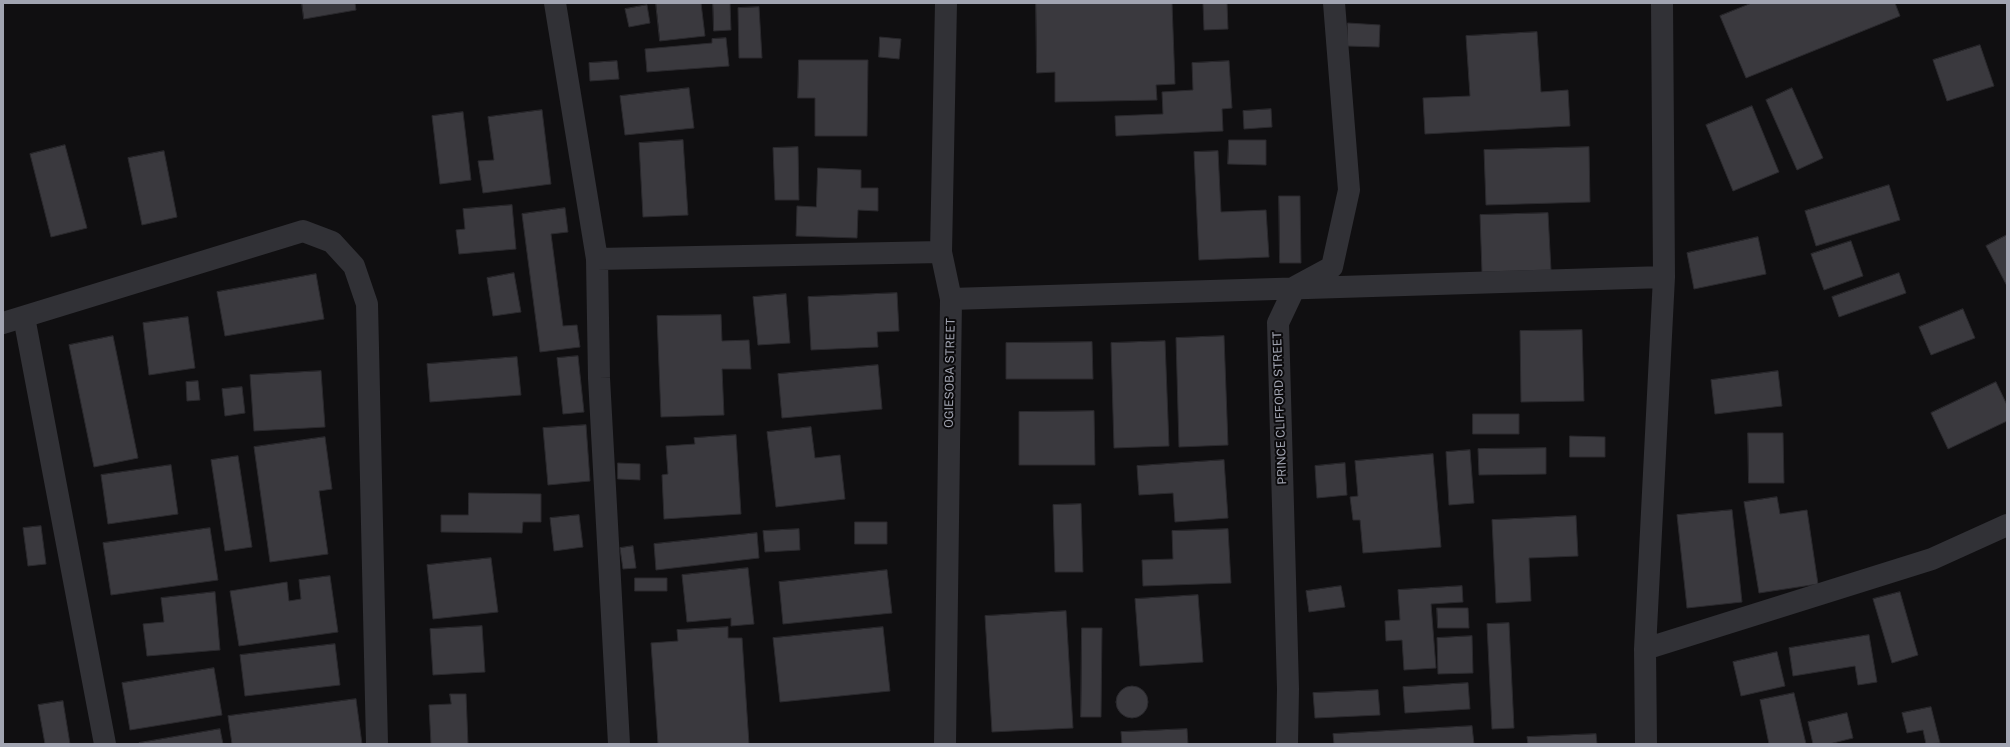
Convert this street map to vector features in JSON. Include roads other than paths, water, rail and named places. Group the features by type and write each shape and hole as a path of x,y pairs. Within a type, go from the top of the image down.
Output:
{"street":[{"path":"555,3 597,259 599,378 619,744"},
{"name":"OGIESOBA STREET","path":"945,744 951,299 941,252 946,3"},
{"path":"1295,287 1332,267 1349,190 1334,3"},
{"path":"1646,744 1645,649 1664,277 1662,3"},
{"path":"3,323 302,232 332,242 354,266 366,304 377,744"},
{"path":"597,259 941,252"},
{"path":"951,299 1295,287 1664,277"},
{"name":"PRINCE CLIFFORD STREET","path":"1287,744 1288,689 1278,323 1295,287"},
{"path":"24,317 104,744"},
{"path":"1645,649 1932,559 2007,525"}]}
